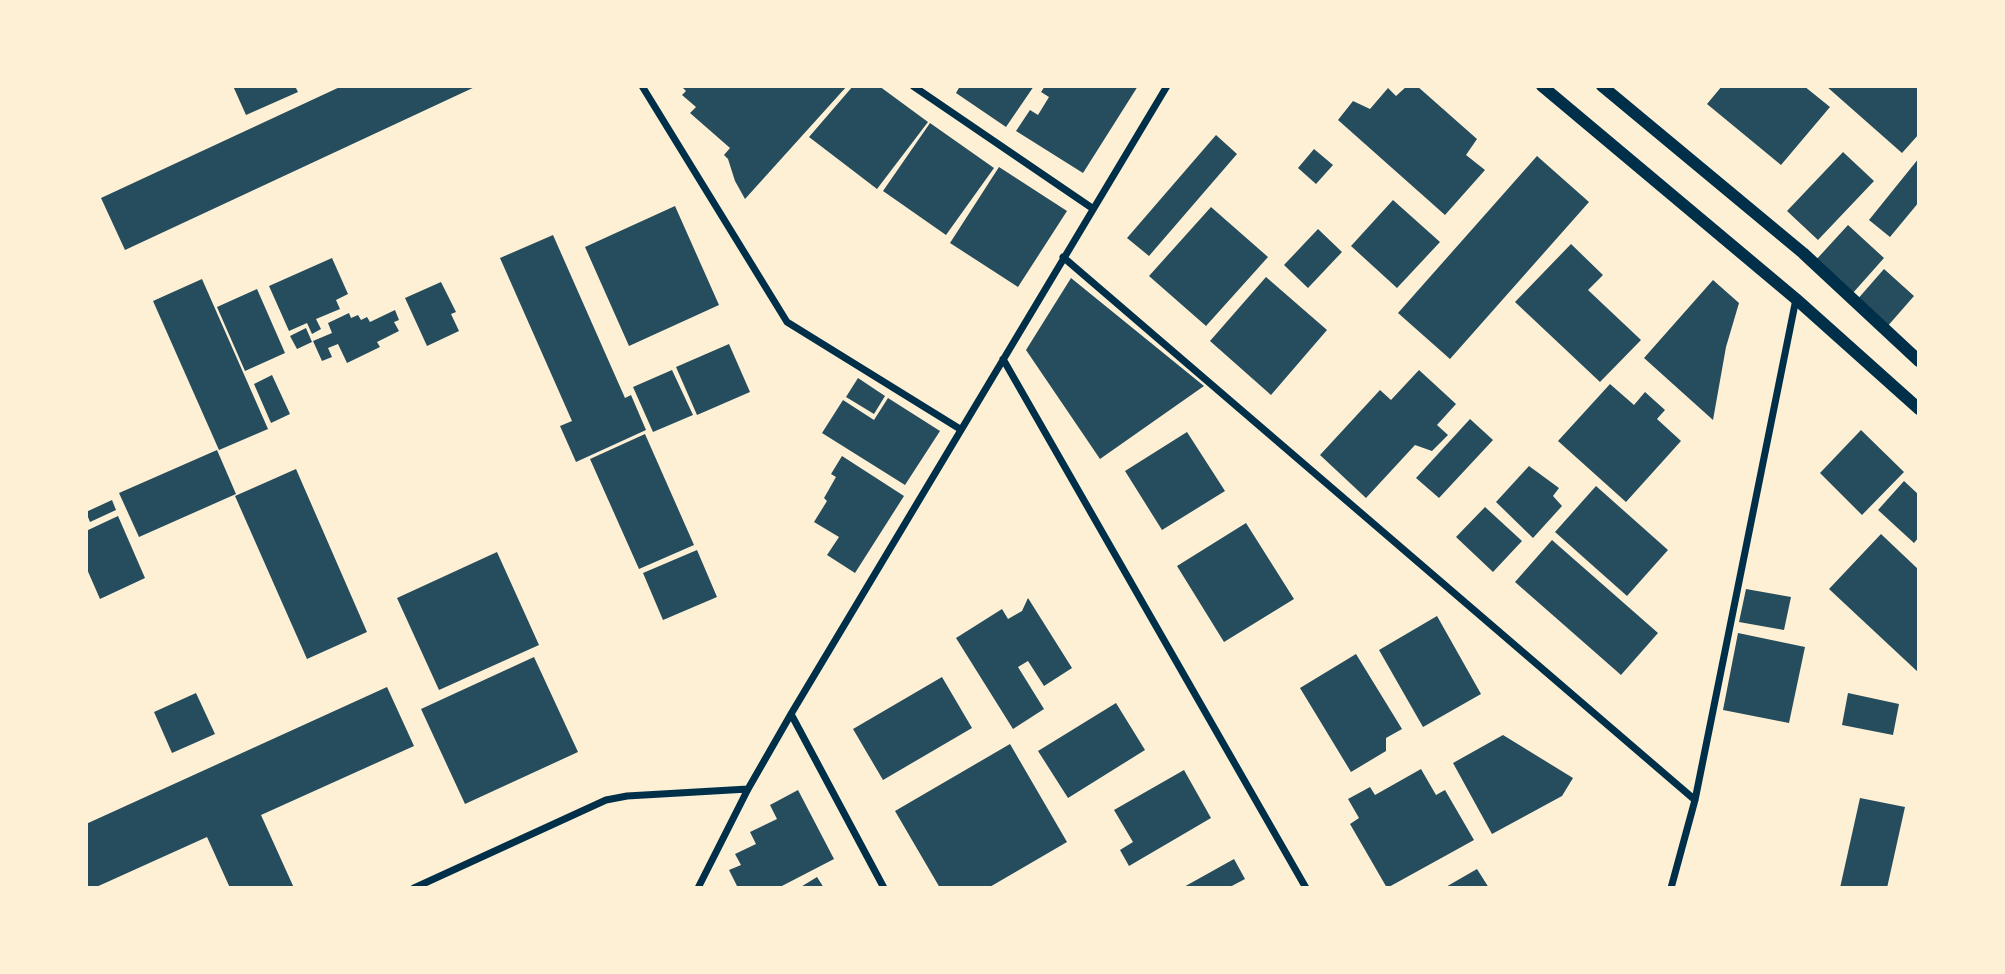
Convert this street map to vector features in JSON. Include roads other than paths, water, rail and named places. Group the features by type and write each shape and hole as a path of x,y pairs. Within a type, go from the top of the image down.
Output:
{"street":[{"path":"642,86 787,323 960,429"},
{"path":"913,86 1093,208"},
{"path":"698,888 748,789 791,715 1167,86"},
{"path":"1542,86 1796,299 1919,409"},
{"path":"1602,86 1803,253 1919,360"},
{"path":"1063,257 1695,800"},
{"path":"1671,888 1695,800 1796,299"},
{"path":"1003,359 1306,888"},
{"path":"791,715 884,888"},
{"path":"414,888 606,800 626,796 748,789"}]}
